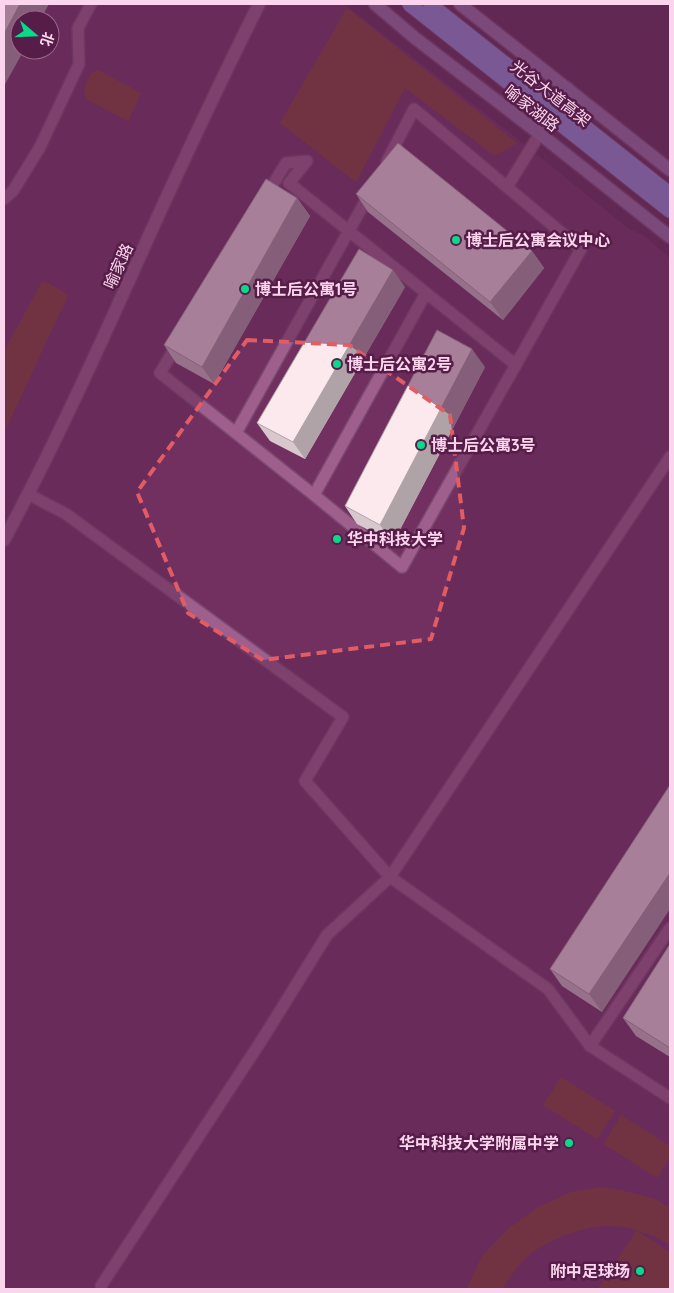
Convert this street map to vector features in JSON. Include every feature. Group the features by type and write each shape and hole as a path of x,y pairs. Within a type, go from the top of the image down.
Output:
{"highway":[{"name":"光谷大道高架","path":"409,4 670,211"},
{"name":"光谷大道高架","path":"430,4 670,194"}],"main road":[{"name":"喻家湖路","path":"375,4 415,38 670,237"},
{"path":"460,4 670,170"}],"street":[{"name":"喻家路","path":"4,540 92,362 224,72 259,4"}],"lane":[{"path":"4,199 13,191 40,147 79,64 78,28 91,4"},
{"path":"507,187 568,88"},
{"path":"185,331 160,373 402,567 581,249 414,109 349,231 236,433"},
{"path":"261,205 286,163 307,161 290,183 516,365"},
{"path":"314,495 426,293"},
{"path":"101,1286 265,1035 327,935 390,877 670,457"},
{"path":"28,494 66,514 344,717 305,781 390,877 548,989 590,1046 670,1098"},
{"path":"590,1046 670,928"}],"highlighted area":[{"path":"247,340 349,345 450,415 464,528 431,639 263,660 188,613 137,492"}],"shaded area":[{"name":"华中科技大学","path":"4,4 344,4 514,136 629,229 645,236 670,259 670,1289 4,1289"},
{"path":"347,8 517,143 495,156 405,88 356,182 280,123"},
{"path":"98,70 141,93 128,121 86,99 84,89 90,74"},
{"path":"42,282 48,283 68,295 4,433 4,351"},
{"path":"561,1077 615,1111 597,1139 543,1105"},
{"path":"621,1115 670,1146 670,1157 657,1178 604,1144"},
{"path":"601,1187 655,1199 670,1208 670,1245 655,1236 637,1231 670,1252 670,1289 598,1289 637,1230 610,1226 580,1230 551,1241 539,1248 520,1264 502,1289 467,1289 482,1256 509,1228 540,1206 571,1192"}],"building":[{"path":"4,4 20,4 17,10 10,10 10,23 4,34"},
{"name":"博士后公寓会议中心","path":"398,143 532,251 490,302 356,194"},
{"path":"266,179 297,198 202,367 164,345"},
{"path":"359,249 393,270 293,442 257,423"},
{"path":"437,330 472,349 380,525 345,506"},
{"path":"670,785 670,873 589,994 550,969"},
{"path":"670,944 670,1048 623,1018"}],"place":[{"name":"博士后公寓会议中心","path":"456,240"},
{"name":"博士后公寓1号","path":"245,289"},
{"name":"博士后公寓2号","path":"337,364"},
{"name":"博士后公寓3号","path":"421,445"},
{"name":"华中科技大学","path":"337,539"},
{"name":"华中科技大学附属中学","path":"569,1143"},
{"name":"附中足球场","path":"640,1271"}]}
